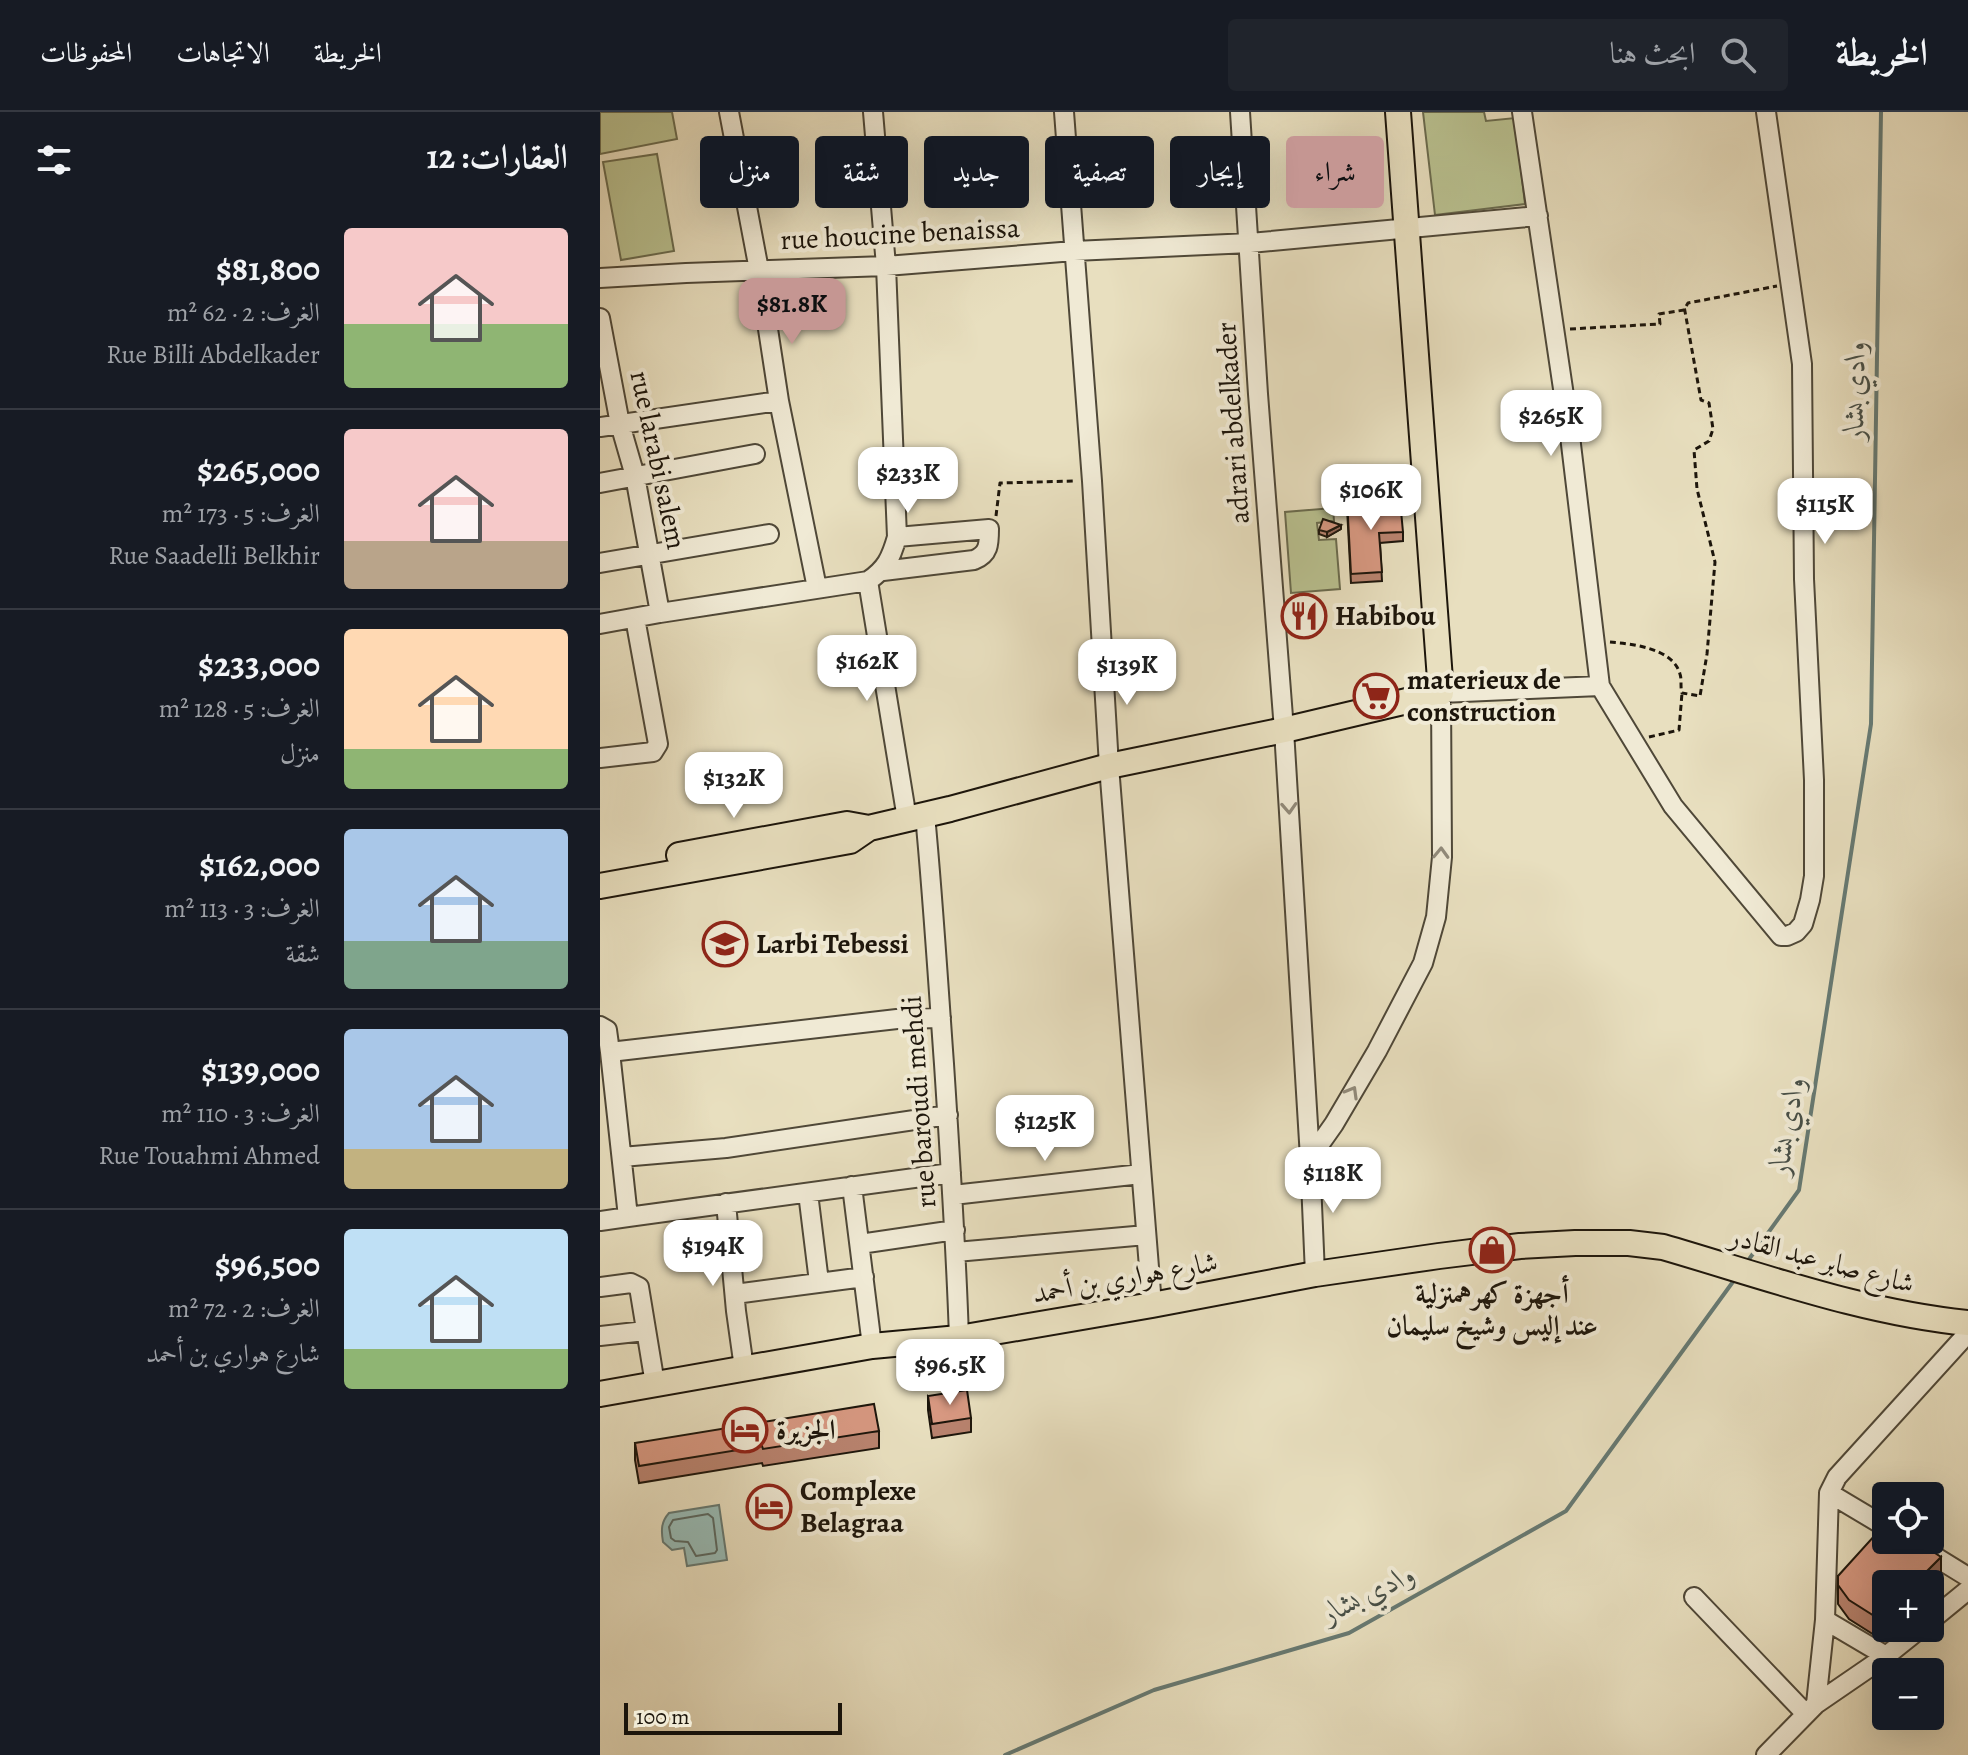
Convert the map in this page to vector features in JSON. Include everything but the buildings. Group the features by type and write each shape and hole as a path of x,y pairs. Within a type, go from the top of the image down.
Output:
{"main road":[{"path":"600,886 850,841 869,828 1109,766 1284,730 1441,693 1398,112"},
{"path":"600,869 847,824 869,828"},
{"name":"شارع هواري بن أحمد","path":"600,1394 872,1346 959,1338 1315,1274 1520,1246 1629,1243 1663,1247"},
{"name":"شارع صابر عبد القادر","path":"1663,1247 1871,1307 1928,1319 1968,1323"}],"street":[{"path":"729,112 759,270 779,401 817,588"},
{"path":"873,112 886,266 897,537 894,549 875,576"},
{"path":"1064,112 1092,481 1109,766 1152,1305"},
{"name":"adrari abdelkader","path":"1240,112 1284,730 1315,1274"},
{"path":"1522,112 1570,436 1600,686 1673,806 1781,936 1787,936 1803,924 1810,900 1814,876 1814,780 1804,594 1802,364 1766,112"},
{"name":"rue houcine benaissa","path":"600,278 886,266 1074,251 1250,243 1538,216"},
{"name":"rue larabi salem","path":"600,318 605,372 635,476 660,613"},
{"path":"600,427 779,401"},
{"path":"600,483 755,454"},
{"path":"600,624 974,560 985,554 988,548 989,529 897,537"},
{"path":"600,563 769,534"},
{"name":"rue baroudi mehdi","path":"875,576 933,902 953,1195 959,1338"},
{"path":"600,757 653,752 657,748 657,737 640,672 635,618"},
{"path":"1310,1158 1377,1051 1423,963 1436,917 1442,857 1441,693 1600,686"},
{"path":"610,1052 897,1019 941,1018"},
{"path":"600,1026 607,1030 628,1217"},
{"path":"622,1157 726,1148 948,1115"},
{"path":"600,1221 951,1173"},
{"path":"953,1195 1141,1174"},
{"path":"852,1186 872,1346"},
{"path":"808,1193 819,1282"},
{"path":"726,1203 744,1368"},
{"path":"860,1244 955,1230"},
{"path":"956,1252 1146,1235"},
{"path":"735,1294 864,1277"},
{"path":"600,1287 631,1283 640,1290 655,1384"},
{"path":"600,1336 645,1331"},
{"path":"1811,1709 1825,1620 1829,1493 1837,1477 1968,1333"},
{"path":"1829,1493 1872,1519"},
{"path":"1931,1554 1968,1577"},
{"path":"1944,1610 1968,1590"},
{"path":"1694,1597 1811,1709"},
{"path":"1825,1620 1886,1656"},
{"path":"1766,1755 1811,1709 1904,1642"}],"path":[{"path":"1554,330 1660,324 1659,314 1684,310 1688,303 1791,284"},
{"path":"1682,693 1700,696 1715,562 1697,489 1694,450 1709,441 1713,429 1709,403 1701,400 1684,306"},
{"path":"989,529 996,519 1000,483 1092,481"},
{"path":"1595,641 1643,646 1665,656 1681,676 1679,730 1631,740"}],"green space":[{"path":"600,112 672,112 677,139 600,154"},
{"path":"1423,112 1484,112 1486,121 1515,118 1525,204 1435,215"},
{"path":"657,154 674,251 621,260 603,162"},
{"path":"1333,508 1334,521 1317,523 1319,540 1336,539 1340,589 1291,593 1285,512"}],"water":[{"path":"719,1505 727,1560 687,1566 684,1548 672,1550 663,1542 664,1520 669,1513"}],"waterway":[{"name":"وادي بشار","path":"1747,1262 1799,1190 1871,724 1881,112"},
{"name":"وادي بشار","path":"1005,1755 1154,1690 1349,1633 1566,1511 1735,1279"}],"place":[{"name":"Habibou","path":"1304,616"},
{"name":"materieux de construction","path":"1376,696"},
{"name":"Larbi Tebessi","path":"725,944"},
{"name":"أجهزة كهرهمنزلية عند إليس وشيخ سليمان","path":"1492,1250"},
{"name":"الجزيرة","path":"745,1430"},
{"name":"Complexe Belagraa","path":"769,1507"}]}
